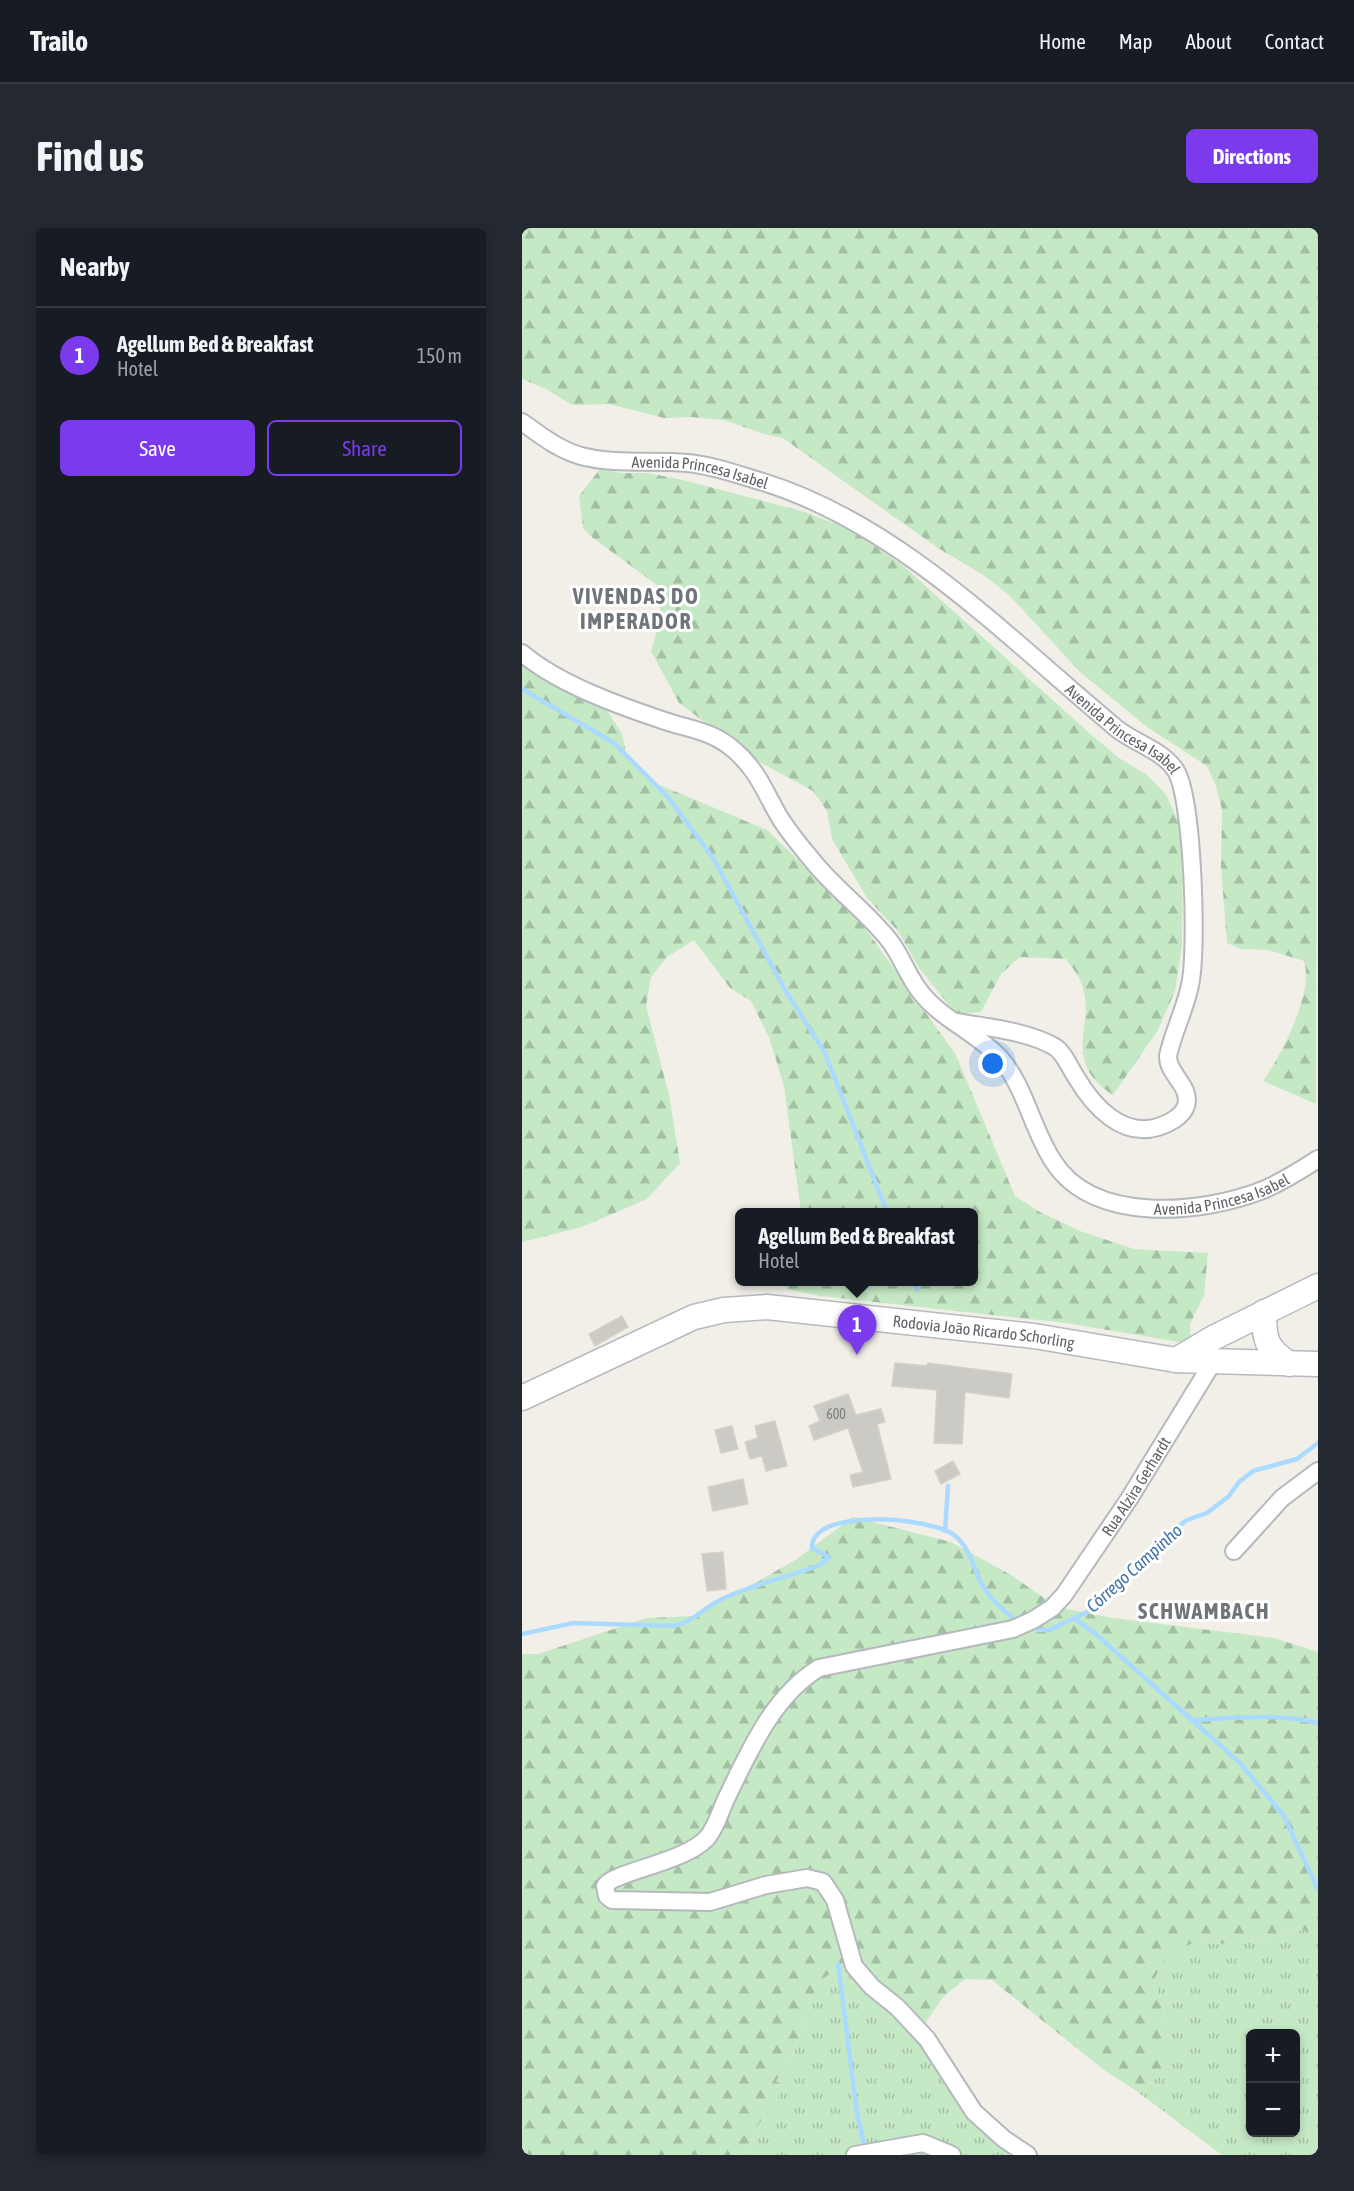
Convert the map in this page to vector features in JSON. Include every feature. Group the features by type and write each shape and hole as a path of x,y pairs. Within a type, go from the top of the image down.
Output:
{"main road":[{"path":"1176,1360 1264,1312 1318,1287"},
{"name":"Rodovia João Ricardo Schorling","path":"522,1398 694,1317 724,1310 766,1307 1034,1336 1176,1360 1318,1364"},
{"path":"1264,1312 1264,1331 1270,1350 1288,1364"}],"street":[{"name":"Avenida Princesa Isabel","path":"522,422 558,447 580,456 604,460 690,463 760,481 817,501 898,550 944,582 1120,732 1167,760 1176,772 1189,829 1194,942 1191,983 1170,1046 1168,1062 1186,1093 1186,1106 1177,1118 1146,1131 1126,1128 1084,1092 1058,1049 1034,1038 958,1022"},
{"name":"Avenida Princesa Isabel","path":"522,653 580,687 667,721 704,730 732,747 757,772 780,817 813,862 890,940 921,993 988,1047 1007,1067 1052,1161 1065,1177 1098,1197 1152,1210 1234,1199 1264,1190 1318,1159"},
{"name":"Rua Alzira Gerhardt","path":"1028,2155 1004,2139 974,2112 927,2039 854,1966 835,1900 822,1882 816,1878 766,1885 710,1902 616,1900 606,1896 604,1889 609,1880 671,1861 690,1852 707,1838 719,1820 726,1800 761,1732 784,1695 801,1679 819,1668 1013,1629 1052,1608 1064,1595 1129,1499 1214,1362"},
{"path":"1234,1551 1282,1498 1318,1471"},
{"path":"855,2155 923,2143 952,2155"}],"green space":[{"path":"522,228 1318,228 1316,1104 1263,1081 1287,1040 1300,1006 1306,974 1304,961 1268,950 1241,949 1227,943 1221,866 1222,810 1216,786 1207,766 1147,727 1079,671 1010,596 985,576 938,548 783,438 724,420 691,417 664,418 609,404 572,405 546,389 522,379"},
{"path":"600,469 622,473 648,473 683,480 805,512 852,530 901,564 1087,731 1119,758 1147,775 1165,793 1183,831 1182,946 1175,991 1158,1030 1113,1095 1096,1081 1087,1067 1083,1053 1086,1010 1084,994 1078,975 1066,959 1020,957 1001,974 981,1012 956,1014 919,968 898,931 867,898 832,839 827,811 813,791 756,760 679,703 651,651 659,624 661,588 593,538 583,528 579,496"},
{"path":"522,650 603,704 622,734 627,758 655,783 767,830 857,917 956,1055 1015,1196 1040,1212 1080,1231 1134,1249 1208,1253 1204,1295 1190,1324 1191,1344 1066,1323 820,1296 787,1289 788,1286 978,1286 978,1208 800,1208 784,1086 769,1037 751,1001 730,988 694,940 667,957 651,977 646,1006 669,1095 680,1163 647,1199 582,1227 522,1242"},
{"path":"853,1517 951,1542 1011,1575 1057,1607 1113,1618 1274,1638 1318,1652 1318,1934 1301,1930 1238,1944 1193,1943 1167,1954 1154,1980 1168,2026 1164,2062 1153,2082 1135,2090 1104,2070 992,1980 965,1979 943,1997 926,2022 910,2020 886,1995 871,1968 849,1958 818,1983 790,2062 776,2081 786,2086 753,2132 749,2155 522,2155 522,1654 538,1654 647,1618 695,1616 794,1561"},
{"path":"1301,1930 1318,1934 1318,2155 1222,2155 1135,2090 1153,2082 1168,2026 1154,1980 1167,1954 1193,1943 1238,1944"},
{"path":"849,1958 871,1968 886,1995 910,2020 926,2022 927,2044 940,2068 1026,2155 749,2155 753,2132 785,2087 776,2081 790,2062 818,1983"}],"building":[{"path":"622,1316 628,1327 595,1346 589,1334"},
{"path":"895,1363 927,1366 928,1363 1012,1374 1009,1398 965,1392 962,1444 934,1443 937,1390 892,1386"},
{"path":"848,1394 856,1415 881,1409 885,1422 877,1424 891,1479 853,1487 850,1475 863,1472 848,1428 814,1440 809,1426 820,1421 814,1406"},
{"path":"775,1421 787,1466 766,1471 762,1456 750,1459 745,1442 758,1438 755,1426"},
{"path":"732,1426 738,1449 721,1453 715,1430"},
{"path":"953,1461 960,1474 941,1484 935,1471"},
{"path":"743,1479 748,1504 713,1511 708,1487"},
{"path":"723,1552 726,1589 707,1591 702,1554"}],"waterway":[{"path":"522,689 614,743 668,797 713,858 785,990 825,1053 885,1208"},
{"name":"Córrego Campinho","path":"1037,1630 1049,1630 1091,1610 1140,1566 1169,1533 1187,1520 1207,1513 1229,1496 1239,1482 1253,1471 1297,1459 1318,1443"},
{"path":"945,1531 948,1486"},
{"name":"Córrego Campinho","path":"522,1634 573,1623 674,1626 689,1620 715,1602 734,1594 820,1565 829,1557 812,1548 817,1535 831,1526 875,1519 923,1524 954,1535 964,1545 988,1594 1016,1620"},
{"path":"1074,1618 1098,1636 1240,1763 1284,1816 1318,1890"},
{"path":"1193,1720 1272,1717 1318,1723"},
{"path":"838,1964 857,2113 865,2149"}],"place":[{"name":"Agellum Bed & Breakfast","path":"857,1355"}],"district":[{"name":"VIVENDAS DO IMPERADOR","path":"636,608"},
{"name":"SCHWAMBACH","path":"1204,1611"}]}
